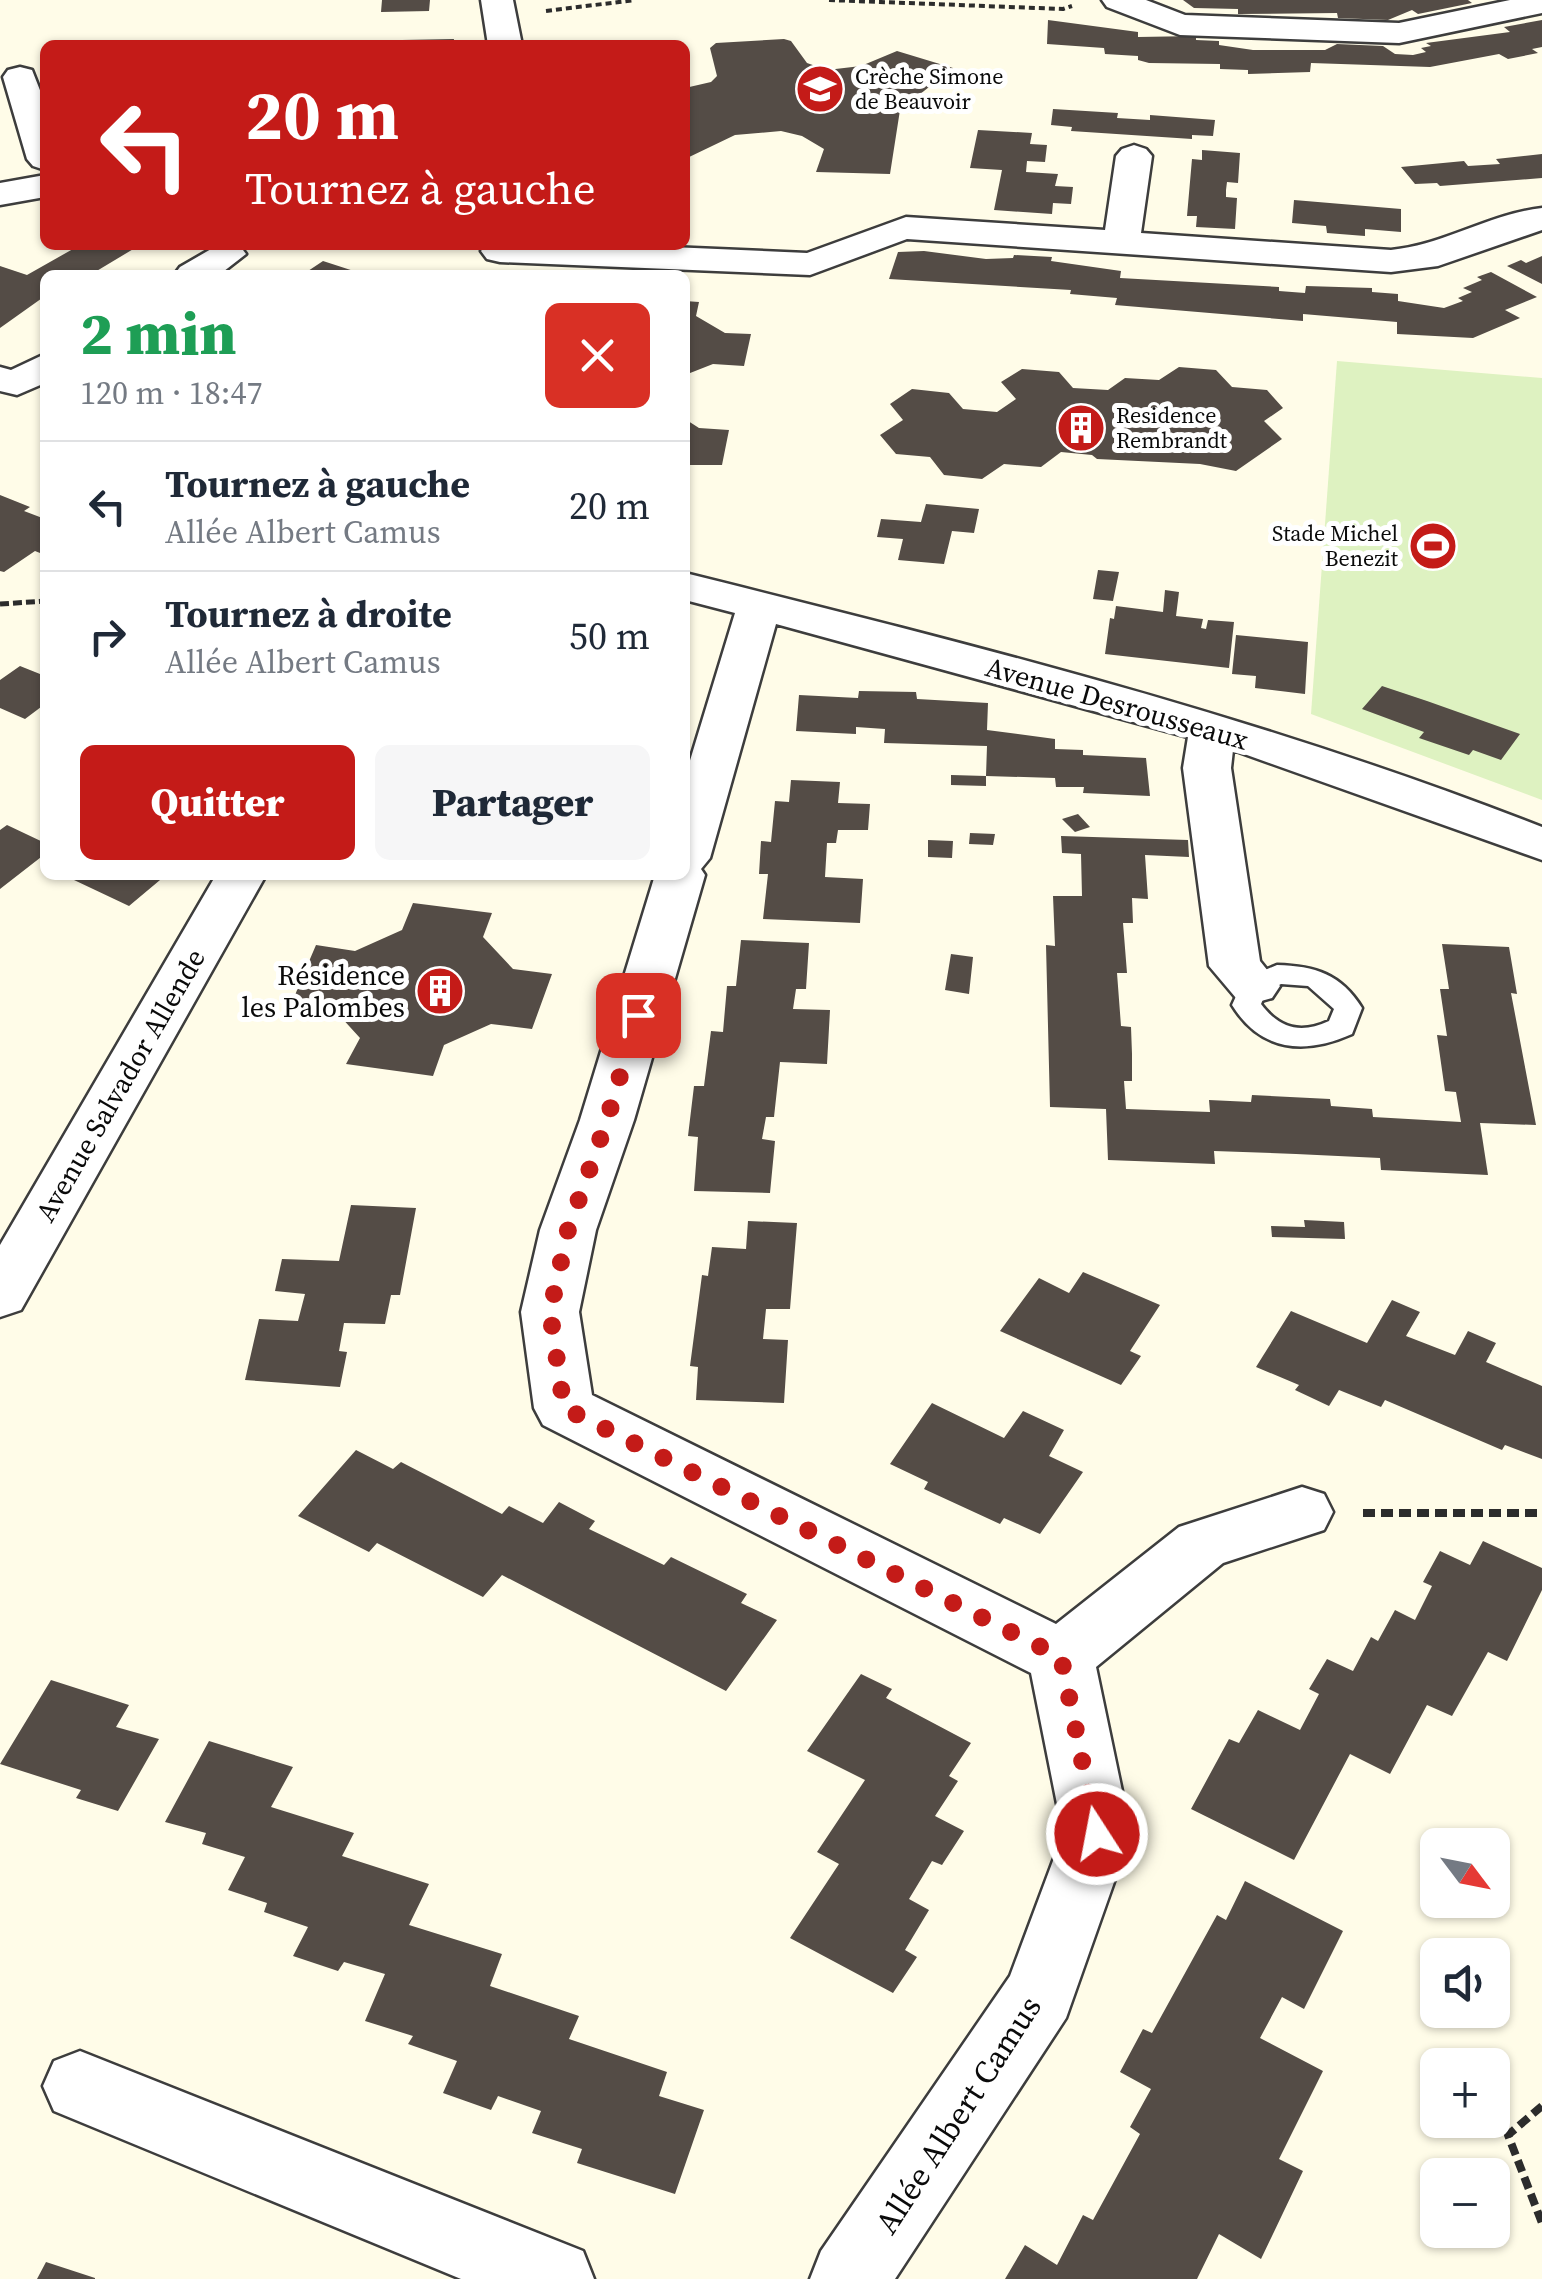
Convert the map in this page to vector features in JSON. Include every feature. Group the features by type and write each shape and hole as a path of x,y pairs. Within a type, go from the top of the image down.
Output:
{"street":[{"path":"1118,0 1180,25 1400,33 1542,2"},
{"path":"20,77 40,143"},
{"path":"1120,245 1134,156"},
{"path":"0,194 40,187"},
{"path":"500,257 810,264 842,255 876,236 906,228 1391,262 1426,258 1533,220"},
{"path":"200,270 227,254"},
{"path":"21,376 40,408"},
{"name":"Avenue Desrousseaux","path":"690,587 986,664 1212,730 1376,783 1542,846"},
{"path":"690,841 760,607"},
{"path":"1212,730 1207,768 1235,966 1254,986"},
{"name":"Avenue Salvador Allende","path":"0,1295 238,880"},
{"path":"679,880 607,1120 568,1230 550,1312 564,1408 1061,1657 1201,1545 1302,1512"},
{"name":"Allée Albert Camus","path":"849,2279 1040,1994 1097,1834 1061,1657"},
{"path":"80,2086 555,2279"}],"path":[{"path":"501,20 634,0"},
{"path":"830,0 1063,9 1078,5"},
{"path":"0,604 40,601"},
{"path":"1302,1512 1542,1513"},
{"path":"1542,2106 1508,2135 1542,2223"}],"green space":[{"name":"Stade Michel Benezit","path":"1337,361 1542,378 1542,800 1311,714"}],"building":[{"path":"382,0 430,0 429,11 381,12"},
{"path":"1183,0 1472,3 1418,14 1412,10 1388,20 1338,18 1337,13 1238,14 1238,9 1194,8"},
{"path":"1048,20 1138,32 1138,37 1196,36 1196,40 1253,50 1325,50 1337,44 1383,46 1395,54 1413,55 1426,52 1421,48 1431,46 1426,43 1510,32 1504,27 1542,20 1542,47 1532,49 1538,53 1508,59 1499,54 1430,67 1311,63 1310,72 1248,74 1248,70 1220,69 1220,64 1149,63 1138,60 1138,56 1105,54 1104,48 1047,44"},
{"path":"784,39 791,41 807,63 827,70 861,66 897,51 953,68 900,110 890,174 816,172 824,149 802,136 781,131 735,135 690,157 690,87 711,82 717,76 710,48 716,43"},
{"path":"1053,109 1118,113 1117,118 1150,120 1150,115 1215,120 1213,136 1192,135 1192,139 1071,131 1072,127 1051,125"},
{"path":"978,130 1032,133 1030,144 1047,145 1045,162 1027,161 1026,172 1058,174 1055,186 1073,187 1071,204 1053,203 1052,214 994,210 1002,170 970,168"},
{"path":"1202,150 1240,153 1238,183 1227,182 1226,190 1226,197 1237,198 1235,229 1196,227 1197,216 1187,216 1192,159 1202,160"},
{"path":"1542,154 1542,178 1440,186 1415,184 1401,167 1464,161 1468,166 1500,164 1496,159"},
{"path":"1294,200 1401,209 1401,232 1365,229 1365,236 1327,233 1326,226 1292,223"},
{"path":"71,250 132,250 98,270 40,270 40,300 0,328 0,266 27,275"},
{"path":"924,251 986,259 1014,255 1052,257 1051,261 1121,271 1120,278 1279,287 1279,291 1305,293 1306,286 1372,288 1372,292 1398,294 1398,301 1444,308 1463,301 1458,298 1472,292 1463,288 1491,272 1537,297 1505,310 1520,318 1473,338 1397,334 1397,322 1303,314 1303,321 1115,305 1117,298 1070,294 1071,290 889,279 898,252"},
{"path":"1542,256 1542,284 1507,266 1521,260 1526,263"},
{"path":"323,261 351,270 310,270"},
{"path":"690,301 699,302 696,316 725,333 751,334 744,366 713,364 690,373"},
{"name":"Residence Rembrandt","path":"1179,367 1216,370 1232,387 1267,390 1283,408 1264,421 1282,439 1236,471 1200,464 1097,459 1061,452 1041,467 1004,464 982,479 944,475 930,457 896,454 880,435 903,420 890,404 912,389 949,393 963,409 997,412 1016,399 1001,382 1022,369 1059,372 1073,388 1108,390 1125,378 1159,380"},
{"path":"690,422 699,428 729,430 722,465 690,465"},
{"path":"0,495 30,507 24,511 40,517 40,553 35,551 0,571"},
{"path":"926,504 979,509 974,533 952,531 944,564 898,560 903,539 877,537 881,519 921,522"},
{"path":"1098,570 1119,572 1113,601 1093,599"},
{"path":"1165,590 1179,592 1176,616 1203,619 1201,628 1206,629 1208,620 1234,622 1229,668 1105,654 1110,618 1114,619 1116,606 1163,612"},
{"path":"1236,635 1308,642 1305,694 1255,688 1256,676 1232,674"},
{"path":"20,666 40,674 40,708 25,719 0,708 0,680"},
{"path":"1382,686 1520,734 1501,760 1473,750 1469,755 1419,738 1424,732 1362,709"},
{"path":"859,691 916,692 917,699 988,703 987,730 1055,739 1055,749 1083,750 1083,755 1146,758 1150,796 1083,793 1084,787 1056,787 1055,778 986,776 987,746 884,743 885,729 856,727 856,734 796,731 799,695 858,698"},
{"path":"951,775 986,776 986,786 951,785"},
{"path":"791,780 840,782 838,803 870,804 868,830 838,830 836,843 827,843 825,877 863,879 860,923 763,919 768,874 759,874 761,841 771,842 775,801 789,802"},
{"path":"1078,814 1090,827 1075,832 1062,819"},
{"path":"7,825 40,841 40,858 0,889 0,830"},
{"path":"970,833 995,834 993,845 969,844"},
{"path":"1061,836 1188,840 1189,857 1145,855 1148,899 1132,898 1133,923 1123,923 1127,973 1117,973 1121,1026 1131,1027 1132,1054 1132,1081 1124,1081 1126,1109 1210,1112 1209,1100 1251,1102 1252,1095 1330,1099 1331,1106 1372,1109 1373,1117 1461,1122 1456,1092 1445,1091 1437,1035 1447,1036 1440,989 1449,989 1442,944 1509,947 1517,994 1511,993 1536,1125 1480,1123 1488,1175 1381,1170 1380,1158 1296,1154 1214,1151 1215,1164 1108,1160 1106,1109 1050,1107 1046,945 1055,946 1053,896 1082,896 1081,854 1062,853"},
{"path":"928,840 953,841 952,858 928,857"},
{"path":"74,880 160,880 129,906"},
{"name":"Résidence les Palombes","path":"413,903 492,913 483,937 513,969 552,974 532,1029 491,1024 444,1045 433,1076 346,1064 360,1038 329,1004 293,1000 304,973 316,945 355,951 402,930"},
{"path":"741,940 809,943 806,989 796,989 793,1009 830,1010 827,1064 780,1062 774,1117 766,1117 762,1139 775,1141 770,1193 694,1191 698,1137 688,1136 694,1086 704,1086 711,1031 723,1032 727,986 736,986"},
{"path":"951,954 973,957 969,994 945,990"},
{"path":"351,1205 416,1208 400,1295 391,1295 385,1324 344,1323 339,1351 347,1352 340,1387 245,1380 259,1319 298,1321 305,1294 275,1291 282,1259 339,1261"},
{"path":"1304,1220 1344,1222 1345,1239 1272,1237 1271,1226 1305,1227"},
{"path":"748,1221 797,1223 790,1309 766,1309 763,1339 788,1340 784,1403 696,1400 698,1367 690,1366 702,1275 708,1276 712,1247 746,1249"},
{"path":"1083,1272 1160,1305 1130,1351 1141,1356 1121,1385 1000,1331 1039,1278 1069,1293"},
{"path":"1392,1300 1420,1312 1406,1336 1455,1355 1468,1331 1496,1343 1486,1362 1542,1386 1542,1459 1505,1445 1502,1450 1385,1400 1381,1407 1339,1390 1329,1406 1295,1390 1299,1385 1256,1367 1291,1311 1367,1343"},
{"path":"932,1403 1004,1438 1023,1411 1064,1430 1049,1456 1083,1472 1040,1534 1004,1518 1000,1524 924,1489 928,1482 890,1464"},
{"path":"356,1450 393,1469 401,1462 502,1514 509,1506 543,1523 559,1502 595,1521 589,1529 664,1565 671,1557 747,1594 741,1603 777,1620 726,1691 502,1575 483,1597 377,1543 369,1552 298,1516"},
{"path":"1483,1541 1542,1568 1542,1590 1507,1661 1488,1652 1452,1716 1427,1705 1390,1774 1350,1754 1294,1860 1191,1809 1229,1739 1239,1743 1258,1710 1300,1730 1319,1694 1309,1689 1327,1659 1353,1671 1371,1637 1378,1641 1395,1610 1415,1620 1432,1586 1423,1582 1440,1551 1470,1565"},
{"path":"861,1674 892,1689 886,1698 971,1743 949,1776 958,1781 935,1816 964,1831 942,1865 932,1861 909,1899 929,1910 905,1950 917,1957 893,1993 790,1938 839,1864 817,1852 865,1780 807,1751"},
{"path":"51,1680 129,1705 116,1727 159,1739 118,1811 76,1798 81,1790 0,1764"},
{"path":"209,1741 293,1767 271,1807 354,1833 342,1856 429,1884 409,1925 502,1954 490,1986 579,2016 569,2039 667,2072 659,2096 704,2110 675,2194 577,2163 582,2149 532,2133 541,2111 498,2096 491,2110 443,2093 457,2061 408,2044 413,2036 365,2021 385,1974 344,1962 338,1971 293,1956 308,1927 264,1912 267,1903 228,1890 245,1857 202,1844 206,1833 165,1822"},
{"path":"1245,1881 1343,1931 1304,2009 1282,1997 1260,2038 1323,2071 1279,2159 1303,2171 1261,2259 1219,2234 1197,2279 1005,2279 1025,2245 1057,2265 1083,2215 1093,2220 1140,2134 1130,2127 1151,2089 1120,2072 1143,2029 1152,2033 1217,1915 1226,1920"},
{"path":"46,2262 95,2278 95,2279 37,2279"}],"place":[{"name":"Crèche Simone de Beauvoir","path":"820,89"},
{"name":"Residence Rembrandt","path":"1081,428"},
{"name":"Stade Michel Benezit","path":"1433,546"},
{"name":"Résidence les Palombes","path":"440,991"}],"route":[{"path":"638,1015 607,1120 568,1230 550,1312 564,1408 1061,1657 1097,1834"}]}
